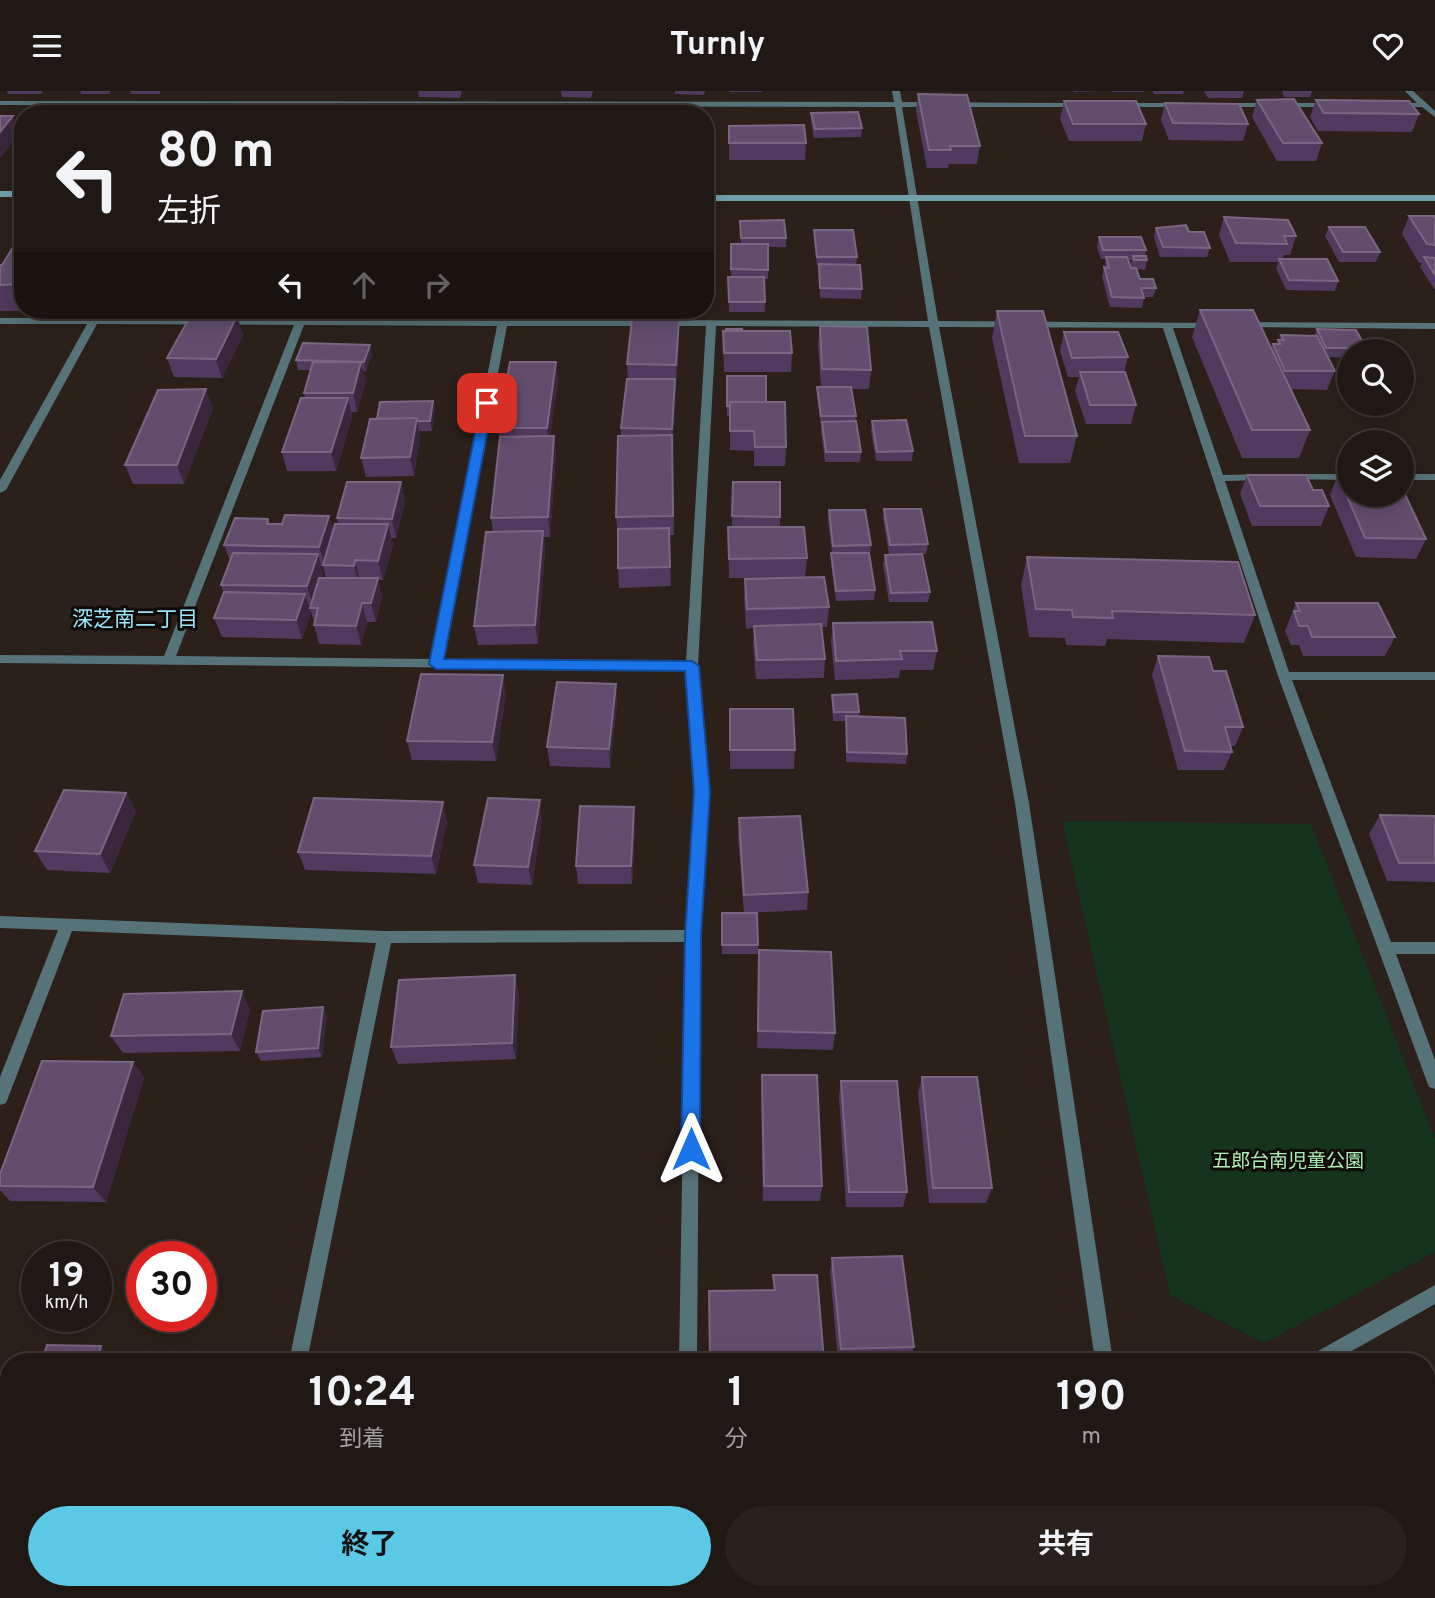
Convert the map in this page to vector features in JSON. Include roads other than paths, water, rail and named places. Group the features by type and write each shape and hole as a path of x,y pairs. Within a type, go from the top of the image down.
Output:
{"street":[{"path":"203,103 210,91"},
{"path":"382,103 387,91"},
{"path":"896,91 933,323 1022,803 1103,1353"},
{"path":"1409,91 1435,115"},
{"path":"0,103 1092,105"},
{"path":"1106,105 1189,105"},
{"path":"1217,105 1341,105"},
{"path":"1382,105 1424,105"},
{"path":"714,198 1435,198"},
{"path":"0,490 96,319"},
{"path":"0,321 300,321 502,325 1220,325"},
{"path":"168,661 300,321"},
{"path":"436,664 502,325"},
{"path":"688,1353 693,936 702,792 692,666 711,325"},
{"path":"1167,325 1284,675 1388,948 1435,1082"},
{"path":"1234,325 1435,326"},
{"path":"1220,478 1337,477"},
{"path":"1414,477 1435,477"},
{"path":"0,659 692,666"},
{"path":"1284,675 1435,676"},
{"path":"0,922 385,937 693,936"},
{"path":"0,1098 68,923"},
{"path":"300,1353 385,937"},
{"path":"1388,948 1435,948"},
{"path":"1331,1353 1435,1294"}],"district":[{"name":"深芝南二丁目","path":"135,620"}],"park label":[{"name":"五郎台南児童公園","path":"1288,1162"}]}
